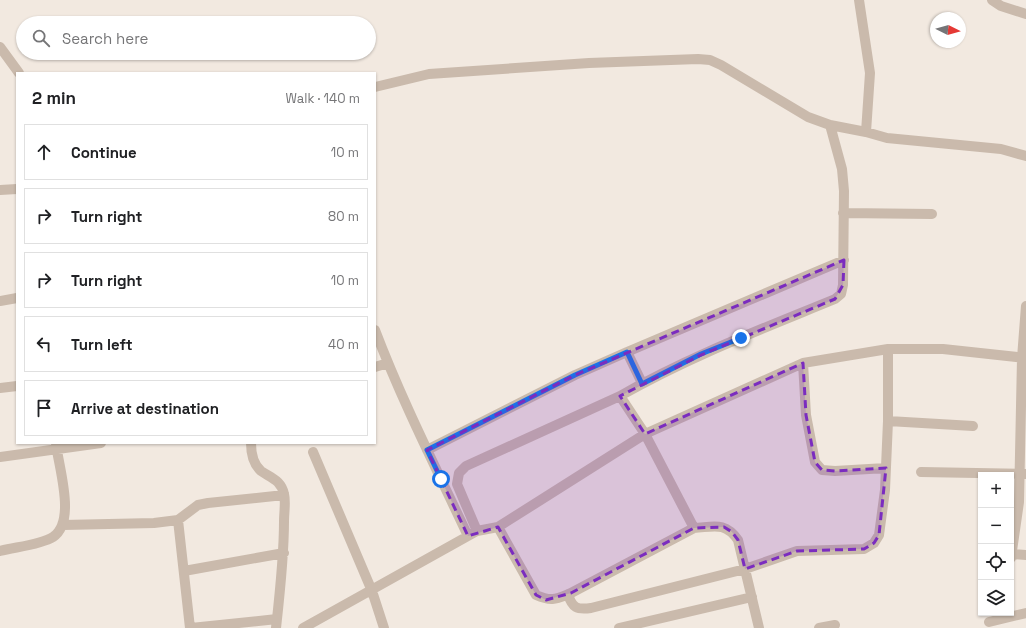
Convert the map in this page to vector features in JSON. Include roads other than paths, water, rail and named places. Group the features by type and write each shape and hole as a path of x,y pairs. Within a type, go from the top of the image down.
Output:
{"street":[{"path":"859,0 870,73 866,132"},
{"path":"992,0 1001,6 1026,14"},
{"path":"0,47 18,72"},
{"path":"376,87 429,74 589,63 698,59 710,60 728,68 808,117 830,125 887,138 1001,149 1026,156"},
{"path":"473,534 457,484 459,473 466,466 620,396 701,354 835,299 841,294 843,285 844,260 844,191 842,169 830,125"},
{"path":"0,190 16,189"},
{"path":"843,213 932,214"},
{"path":"427,450 575,375 844,260"},
{"path":"0,301 16,298"},
{"path":"1014,544 1023,474 1026,306"},
{"path":"376,333 427,450 473,534"},
{"path":"303,628 473,534 498,527 645,434 803,363 888,349 943,350 1024,358"},
{"path":"568,594 575,607 582,609 591,608 745,569 797,551 864,548 874,543 879,535 886,468 888,421 888,349"},
{"path":"627,352 642,384"},
{"path":"376,367 388,363"},
{"path":"803,363 806,415 815,462 822,470 835,471 886,468"},
{"path":"0,388 16,386"},
{"path":"620,396 645,434 694,528"},
{"path":"888,421 973,426"},
{"path":"0,457 56,446 85,444"},
{"path":"178,520 190,628 276,624 284,553 284,495 281,486 276,479 260,470 255,463 251,451 251,444"},
{"path":"0,551 41,542 52,538 59,533 63,525 66,512 56,446"},
{"path":"313,452 372,591 384,628"},
{"path":"921,472 1023,474"},
{"path":"63,525 154,523 178,520 198,505 284,495"},
{"path":"498,527 536,595 546,600 568,594 694,528 724,527 732,532 738,540 759,628"},
{"path":"184,571 284,553"},
{"path":"1014,556 1026,555"},
{"path":"619,628 752,598"},
{"path":"990,621 1026,613"},
{"path":"819,628 835,626"}]}
